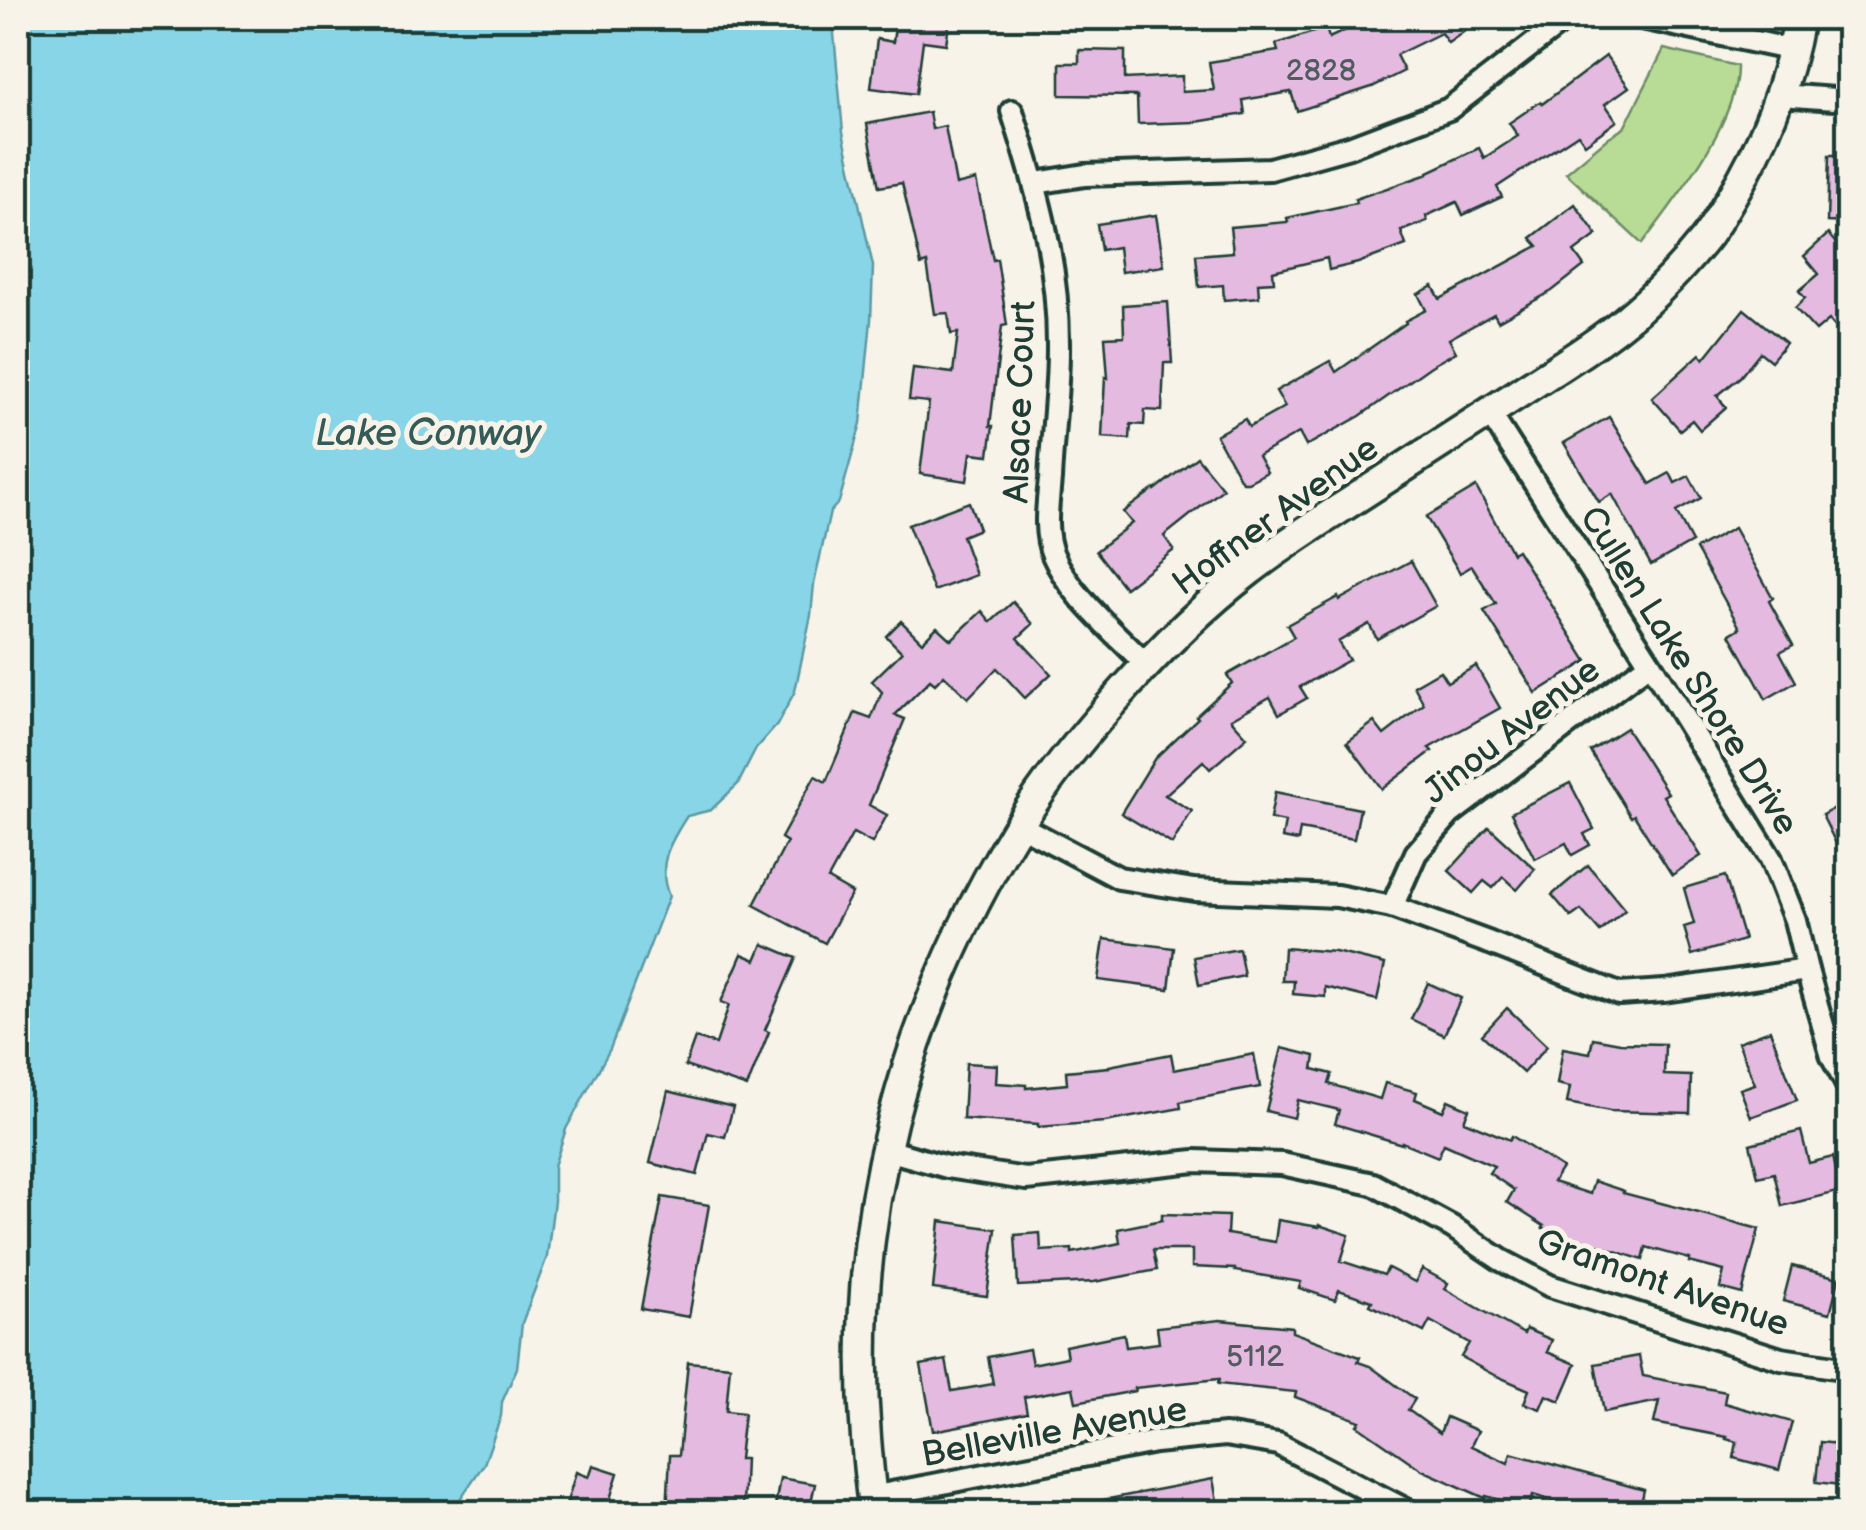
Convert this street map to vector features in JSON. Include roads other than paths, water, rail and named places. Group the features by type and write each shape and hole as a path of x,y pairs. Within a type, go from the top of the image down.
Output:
{"main road":[{"name":"Hoffner Avenue","path":"873,1505 863,1402 862,1333 868,1244 884,1149 938,980 967,916 1019,825 1069,756 1146,665 1199,612 1306,531 1604,337 1657,291 1706,237 1749,168 1781,95 1798,18"}],"street":[{"path":"1036,183 1085,175 1270,169 1349,146 1449,109 1571,18"},
{"path":"1642,18 1793,50"},
{"path":"1781,95 1848,100"},
{"name":"Alsace Court","path":"1012,111 1036,183 1056,293 1058,351 1047,521 1052,551 1068,584 1146,665"},
{"name":"Cullen Lake Shore Drive","path":"1490,412 1771,858 1796,920 1832,1057 1848,1087"},
{"name":"Jinou Avenue","path":"1392,907 1416,853 1450,814 1650,662"},
{"path":"1019,825 1119,878 1194,890 1337,896 1392,907 1620,994 1807,970"},
{"name":"Gramont Avenue","path":"884,1149 947,1167 1026,1178 1195,1161 1282,1164 1373,1184 1550,1286 1782,1358 1848,1369"},
{"name":"Belleville Avenue","path":"873,1505 1155,1442 1226,1435 1278,1444 1410,1512"}],"water":[{"name":"Lake Conway","path":"18,18 835,18 843,132 873,266 871,320 861,423 839,502 830,512 795,691 738,784 711,810 687,816 670,845 664,864 669,896 610,1049 566,1129 554,1166 547,1257 522,1323 517,1368 502,1402 484,1464 454,1512 18,1512"}]}
